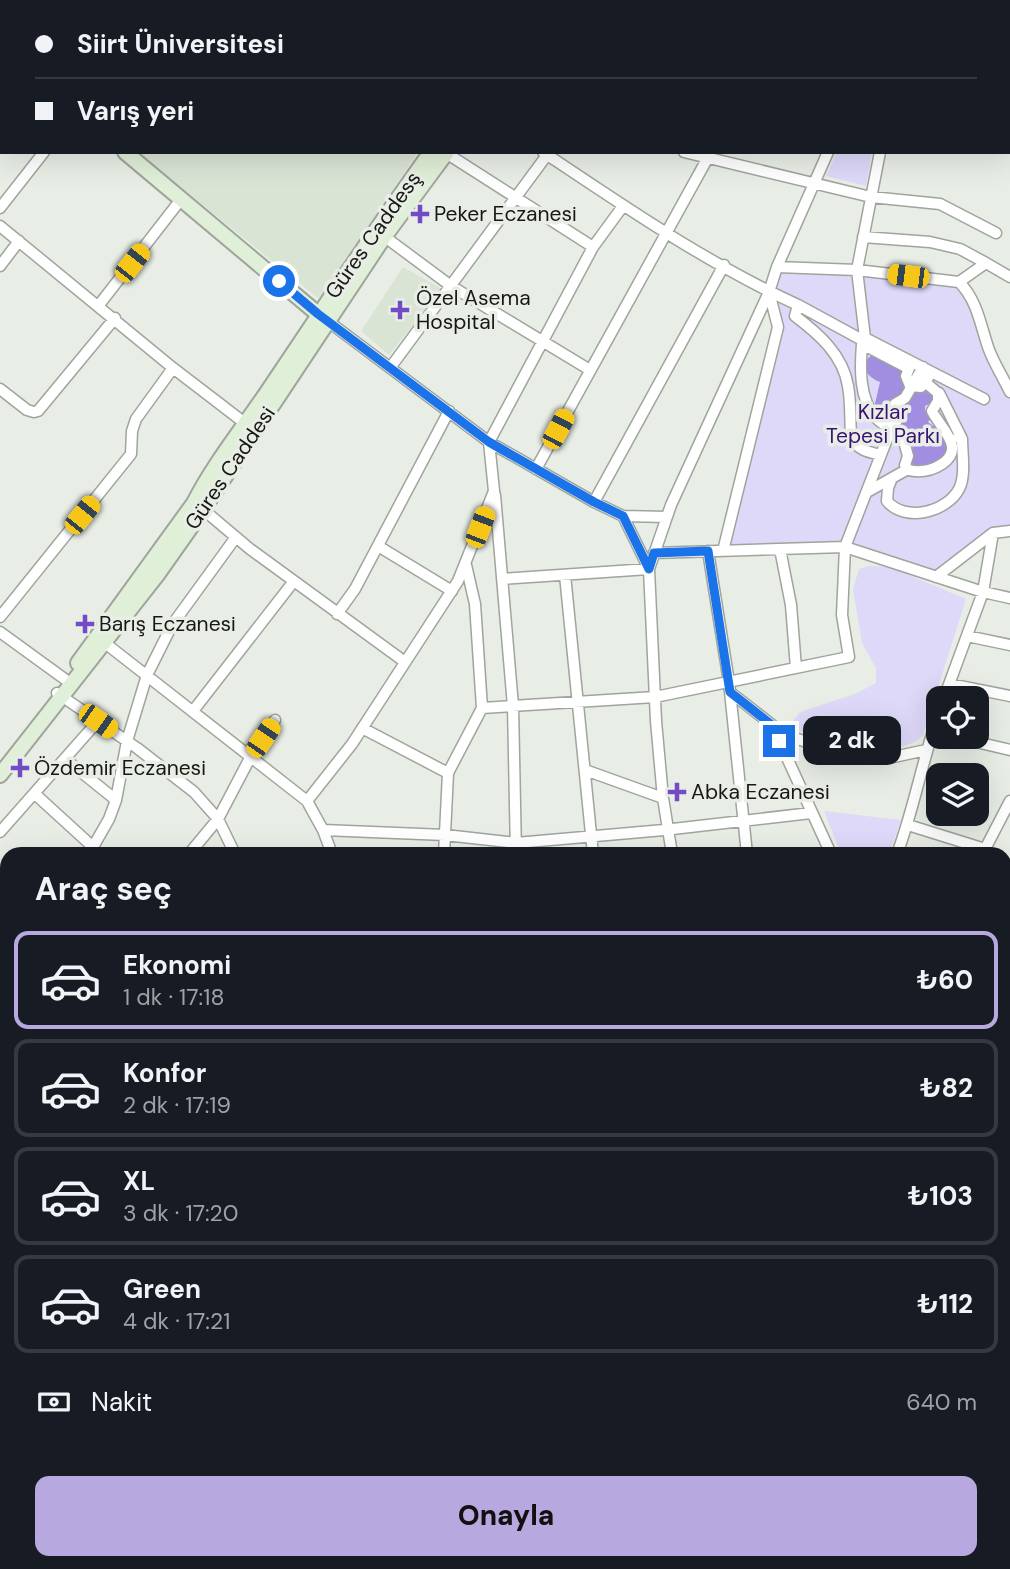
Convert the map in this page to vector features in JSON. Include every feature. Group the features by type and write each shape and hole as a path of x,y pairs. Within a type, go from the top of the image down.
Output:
{"street":[{"path":"0,208 42,154"},
{"path":"127,154 323,317 489,442 623,516 667,517"},
{"name":"Güres Caddesş","path":"0,763 59,695 66,680 198,506 205,481 380,233 440,154"},
{"path":"443,154 593,247"},
{"path":"390,368 516,197 544,154"},
{"path":"546,154 667,234 769,292 910,365 927,370 984,399"},
{"path":"671,847 663,798 655,697 649,569 667,517 769,292 777,267 827,154"},
{"path":"880,154 857,270 864,341 860,367 866,399 878,420 904,438 907,445 905,465 916,472 928,471 949,458 953,452 946,431 932,411 938,401 938,393"},
{"path":"536,469 710,155 871,197 940,204 996,233"},
{"path":"99,306 182,198"},
{"path":"516,847 513,706 489,442 593,247 623,205"},
{"path":"0,226 173,368 246,424"},
{"path":"380,233 451,286 590,370"},
{"path":"863,237 930,242 960,249 1010,277"},
{"path":"0,266 19,241"},
{"path":"959,282 986,263"},
{"path":"594,502 724,265"},
{"path":"777,267 857,270 959,282 969,292 989,349 1010,392"},
{"path":"723,551 778,327 769,292"},
{"path":"798,305 796,316 817,333 834,352 848,384 851,436 854,444 863,450 881,454"},
{"name":"Güres Caddesi","path":"0,775 59,695 105,643 157,575 198,506 323,317"},
{"path":"0,389 27,410 38,411 115,318"},
{"path":"910,365 906,380 912,386 920,387 926,383"},
{"path":"0,617 131,454 132,431 136,419 173,368"},
{"path":"926,383 927,370"},
{"path":"482,708 655,697 729,687 796,667 849,657 842,615 845,547 891,429 898,419 895,404 905,398 927,370"},
{"path":"892,478 887,501 893,508 914,514 940,507 951,499 960,487 962,439 938,393 926,383"},
{"path":"337,614 355,589 449,411"},
{"path":"946,431 962,439"},
{"path":"867,492 908,469"},
{"path":"307,801 362,728 452,591 466,565 494,491"},
{"path":"198,506 337,614 405,662"},
{"path":"623,516 649,569"},
{"path":"936,577 993,533 1010,531"},
{"path":"993,533 983,592 950,684 1010,696"},
{"path":"93,847 109,819 116,800 127,741 147,675 172,625 236,537"},
{"path":"378,547 452,591"},
{"path":"654,553 845,547 983,592 1010,598"},
{"path":"780,549 791,604 796,667"},
{"path":"708,551 729,687 746,847"},
{"path":"444,847 448,773 482,708 475,604 466,565"},
{"path":"502,579 649,569"},
{"path":"565,575 592,847"},
{"path":"193,711 294,581"},
{"path":"0,632 66,680"},
{"path":"967,636 1010,645"},
{"path":"105,643 307,801 329,847"},
{"path":"729,687 785,734 835,751 890,758 926,750 908,825 900,847"},
{"path":"59,695 127,741 194,792 218,819 232,847"},
{"path":"196,847 218,819 251,756 275,720"},
{"path":"0,832 98,721"},
{"path":"772,725 828,847"},
{"path":"362,728 448,773"},
{"path":"989,745 1010,750"},
{"path":"65,759 116,800"},
{"path":"585,770 663,798"},
{"path":"35,793 88,847"},
{"path":"987,847 1010,801"},
{"path":"528,847 591,836 811,813"},
{"path":"908,825 970,847"},
{"path":"323,830 445,835 506,847"}],"shaded area":[{"path":"139,154 417,154 319,299"},
{"name":"Özel Asema Hospital","path":"403,267 442,289 389,355 361,331"},
{"path":"874,354 906,371 905,374 926,386 935,396 933,402 925,406 925,410 932,417 928,422 945,435 948,448 943,458 933,466 910,466 913,453 908,436 874,408 880,382 867,373 865,365"}],"green space":[{"path":"836,154 872,154 866,186 826,176"},
{"name":"Kızlar Tepesi Parkı","path":"777,267 959,282 1010,392 1010,531 993,533 936,577 845,547 723,551 778,327 769,292"},
{"path":"868,566 890,567 966,599 938,686 926,686 926,726 923,735 916,741 894,748 856,747 835,743 789,726 800,712 855,694 876,683 876,668 862,643 853,589 859,569"},
{"path":"824,811 901,820 891,847 838,847"}],"place":[{"name":"Peker Eczanesi","path":"420,214"},
{"name":"Özel Asema Hospital","path":"400,310"},
{"name":"Barış Eczanesi","path":"85,624"},
{"name":"Özdemir Eczanesi","path":"20,768"},
{"name":"Abka Eczanesi","path":"677,792"}],"route":[{"path":"279,281 318,314 489,442 623,516 649,569 654,553 708,551 730,692 772,725 779,741"}]}
